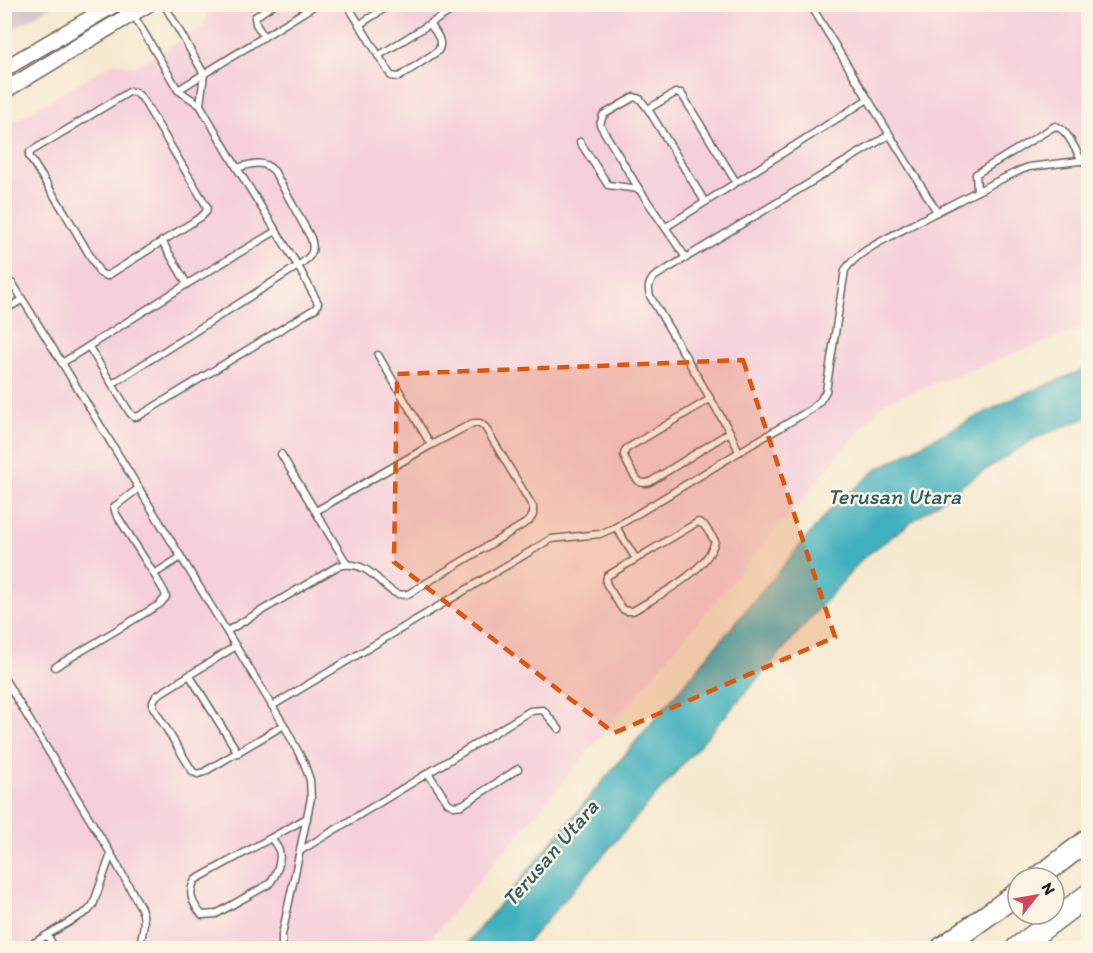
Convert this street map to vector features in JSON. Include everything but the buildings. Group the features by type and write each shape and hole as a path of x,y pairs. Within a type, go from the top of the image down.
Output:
{"highway":[{"path":"1054,866 1089,840"},
{"path":"1017,948 1089,895"},
{"path":"942,948 1006,902"}],"street":[{"path":"4,69 115,4"},
{"path":"4,91 130,9 148,4"}],"lane":[{"path":"164,4 204,75 200,105"},
{"path":"264,38 256,24 255,17 274,4"},
{"path":"178,90 317,4"},
{"path":"347,4 391,76 399,77 438,51 441,42 430,24"},
{"path":"359,25 391,4"},
{"path":"378,56 462,4"},
{"path":"810,4 937,212"},
{"path":"89,347 134,417 316,308 318,303 200,105 178,90 130,9"},
{"path":"129,92 135,92 142,98 207,207 201,217 162,241 107,276 100,273 42,179 29,156 30,152 129,92"},
{"path":"648,109 675,93 681,93 736,182"},
{"path":"686,258 639,189 600,125 603,115 634,98 640,99 705,202"},
{"path":"666,227 868,99"},
{"path":"272,706 551,539 600,534 616,527 810,410 820,401 826,390 845,270 855,258 977,190 1029,167 1085,160 1064,130 1055,126 976,174 977,190"},
{"path":"739,452 730,432 650,296 649,283 654,277 889,135"},
{"path":"580,142 608,185 639,189"},
{"path":"112,384 309,258 314,246 311,238 270,166 257,163 237,168"},
{"path":"62,363 276,231"},
{"path":"162,241 187,284"},
{"path":"12,284 227,631 284,725 304,763 310,780 311,798 282,935 282,944 285,948"},
{"path":"4,310 22,300"},
{"path":"378,355 431,445"},
{"path":"710,399 626,449 624,455 634,476 644,484 650,482 730,432"},
{"path":"227,631 338,566 347,564 367,570 394,593 401,596 408,594 530,520 533,507 485,427 480,423 473,423 316,511"},
{"path":"281,454 347,564"},
{"path":"55,667 164,601 166,597 114,507 139,488"},
{"path":"698,522 704,525 715,541 709,553 689,577 633,611 627,611 622,609 606,583 607,576 636,559 698,522"},
{"path":"616,527 636,559"},
{"path":"154,574 181,557"},
{"path":"236,646 156,696 153,707 193,772 198,774 284,725"},
{"path":"190,676 238,753"},
{"path":"4,678 111,854 144,915 139,948"},
{"path":"300,851 530,711 543,710 559,729"},
{"path":"428,773 448,803 454,806 462,805 518,769"},
{"path":"272,838 279,852 278,865 269,884 216,914 202,915 190,893 195,880 307,818"},
{"path":"25,948 88,911 93,905 111,854"},
{"path":"47,935 55,948"}],"highlighted area":[{"path":"743,360 835,637 614,733 394,562 397,374"}],"shaded area":[{"path":"5,4 53,4 53,5 5,34"},
{"path":"210,5 1088,5 1088,326 884,402 422,948 5,948 4,127 115,62 134,67 183,39 204,25"}],"water":[{"name":"Terusan Utara","path":"1088,368 1088,417 1035,438 963,484 863,558 522,948 463,948 830,510 876,470 1016,397"}]}
